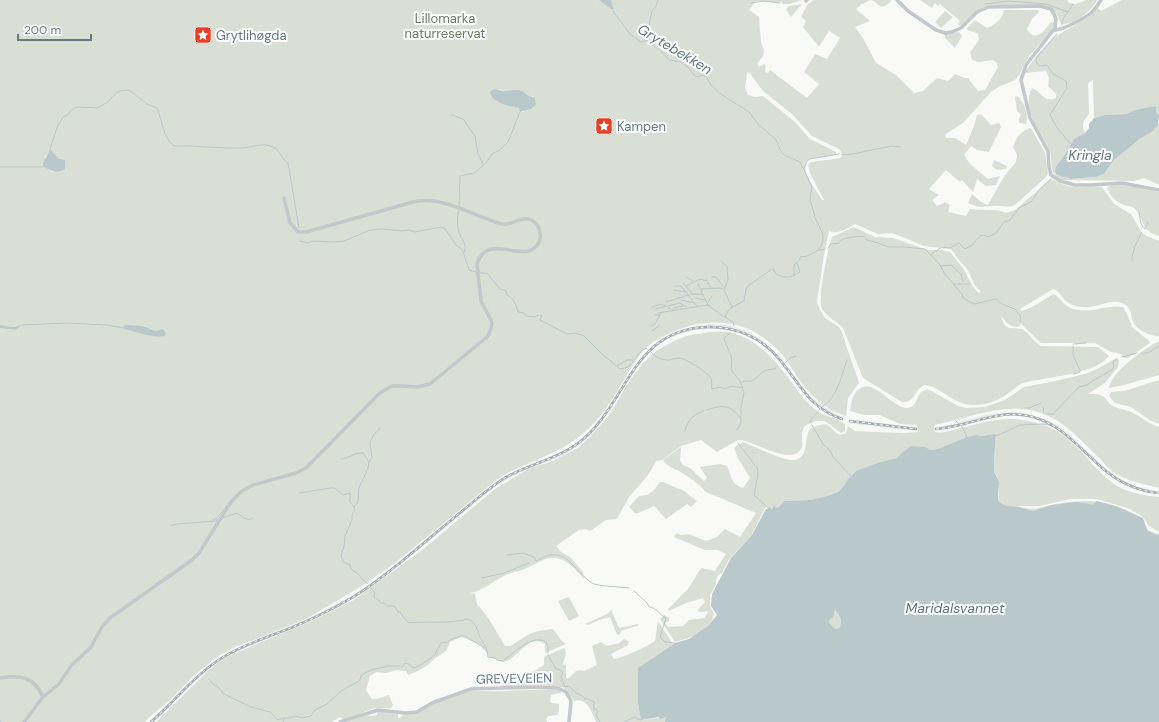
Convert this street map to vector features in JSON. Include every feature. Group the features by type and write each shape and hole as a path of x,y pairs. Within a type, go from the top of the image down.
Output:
{"street":[{"path":"897,0 908,11 941,32 950,32 965,26 980,10 988,7 1038,6 1048,8 1056,17 1054,30 1026,65 1021,80 1030,118 1048,151 1051,175 1060,181 1074,184 1090,185 1122,183 1159,190"},
{"path":"1054,30 1059,30 1088,15 1095,9 1100,0"},
{"path":"24,722 43,697 59,684 71,666 88,651 102,627 110,618 181,568 199,553 228,507 242,491 252,485 296,473 306,468 380,393 392,386 417,388 430,384 487,337 491,329 492,322 481,298 478,270 479,259 486,252 494,248 527,251 533,249 538,244 540,236 539,228 531,220 523,219 508,225 502,224 438,201 424,200 409,202 306,232 298,232 290,223 284,198"},
{"path":"0,678 13,676 26,679 36,685 43,697"},
{"name":"GREVEVEIEN","path":"340,722 378,710 406,713 417,712 432,703 471,689 540,687 558,688 566,692 571,701 569,722"}],"shaded area":[{"path":"708,324 727,325 747,331 763,341 780,357 810,396 842,417 842,419 828,415 808,399 777,359 754,339 736,332 718,329 694,330 679,334 662,342 648,353 637,366 602,422 591,435 577,447 562,456 519,473 495,487 386,576 355,598 308,622 240,650 216,664 201,676 154,722 149,722 199,674 214,662 240,647 307,619 354,595 384,574 502,478 518,469 560,453 575,444 589,433 600,420 635,365 652,346 678,331"},
{"path":"1011,412 1029,414 1052,422 1069,434 1104,467 1119,478 1135,486 1159,492 1159,494 1134,489 1118,481 1102,469 1058,429 1031,418 1012,415 1001,416 952,428 936,430 936,428 990,414"},
{"path":"851,420 916,427 916,431 850,423"}],"green space":[{"name":"Lillomarka naturreservat","path":"0,0 802,0 792,3 756,1 749,10 759,17 761,42 764,50 763,56 757,64 759,67 764,64 766,66 765,72 768,73 770,70 807,98 819,84 804,72 815,54 827,59 840,38 829,31 819,47 803,27 806,21 801,17 807,5 814,0 870,0 861,4 856,9 870,21 855,27 863,38 876,63 896,75 914,93 923,91 937,78 948,81 955,74 969,78 978,91 985,90 998,67 997,63 993,60 978,62 972,60 970,52 979,40 978,34 966,29 975,20 987,28 990,27 1000,19 1004,10 1038,10 1039,12 1032,19 1027,29 1030,33 1033,35 1040,34 1051,22 1054,22 1054,24 1049,34 1029,56 1019,75 1015,80 1000,86 991,92 963,123 946,134 945,137 955,138 966,145 977,115 981,114 991,125 999,123 1001,127 989,152 977,150 971,146 964,155 970,164 988,179 1000,176 996,185 986,186 977,179 973,192 962,180 960,182 946,170 929,189 939,195 932,200 937,206 945,202 950,205 948,212 966,216 970,209 1002,211 1006,213 1015,210 1051,179 1072,187 1102,187 1114,204 1131,214 1142,233 1159,241 1159,336 1148,334 1140,330 1133,322 1129,308 1126,305 1110,302 1089,307 1072,305 1053,289 1020,309 1022,311 1030,308 1053,294 1056,295 1065,305 1078,310 1084,311 1117,306 1123,307 1132,327 1150,343 1128,358 1124,358 1121,354 1111,352 1095,343 1041,343 1021,324 1018,327 1012,326 1008,324 1001,316 1005,325 1025,331 1041,346 1098,347 1109,356 1093,367 1069,374 1023,383 997,400 973,405 959,402 937,389 925,385 921,387 910,401 902,402 863,378 843,328 824,312 821,304 824,274 832,237 854,227 875,237 893,238 928,250 950,252 963,268 973,287 979,293 981,291 976,287 969,272 954,252 950,249 924,246 891,233 878,234 855,224 839,232 829,231 817,302 825,318 839,327 842,332 858,379 859,383 848,398 846,416 831,410 813,396 777,349 749,329 724,323 711,323 690,326 668,334 654,342 642,352 601,415 588,429 572,442 500,477 395,563 362,586 306,619 235,647 218,656 192,677 172,698 144,722 0,722 0,328 15,330 16,325 12,327 0,325","holes":["749,72 763,91 792,114 812,136 839,149 842,153 841,158 811,162 808,165 810,173 824,200 822,200 810,182 806,172 806,162 810,159 834,155 836,152 810,139 795,122 763,96 755,97 748,95 745,87 747,74","497,89 533,97 536,105 531,109 522,112 519,108 496,101 491,96","52,152 59,159 55,171 52,172 48,169 45,157","143,326 156,331 139,332 129,330"]},
{"path":"870,0 891,1 887,5 881,6"},
{"path":"920,0 1067,0 1069,3 1076,4 1086,0 1097,0 1091,9 1082,17 1066,24 1061,24 1056,13 1048,7 988,5 977,10 960,26 958,24 960,21 940,4 938,6 935,3 932,8"},
{"path":"1122,0 1159,0 1159,116 1156,112 1156,106 1135,110 1126,114 1105,115 1094,118 1093,80 1088,83 1089,114 1083,123 1085,133 1074,139 1057,165 1056,174 1070,179 1096,177 1104,174 1114,160 1141,138 1152,132 1159,123 1159,185 1144,178 1134,181 1060,180 1052,169 1049,149 1034,122 1029,105 1032,88 1048,99 1056,98 1056,94 1048,86 1049,78 1046,71 1024,73 1038,54 1053,38 1089,17 1098,8 1101,11"},
{"path":"802,4 791,17 786,9 789,6"},
{"path":"945,11 953,17 941,28 935,22"},
{"path":"959,32 962,36 955,48 945,38 944,34"},
{"path":"1017,96 1022,101 1025,109 1027,117 1026,124 1019,123 1021,114 1017,111 1015,97"},
{"path":"1030,128 1045,153 1048,174 1045,178 1013,206 981,207 968,203 972,194 981,202 988,205 1005,175 1016,162 1017,155 1013,147 1016,141 1021,133"},
{"path":"994,160 1007,166 1006,169 995,169 992,166"},
{"path":"1122,184 1159,192 1159,236 1153,234 1146,228 1134,208 1121,204 1111,195 1107,187"},
{"path":"710,332 729,332 746,338 754,343 769,355 814,409 845,424 845,431 841,433 825,421 816,421 806,425 802,431 801,449 790,455 773,452 742,440 738,440 717,452 701,440 681,446 662,460 656,461 649,474 629,497 617,519 606,520 590,531 585,529 579,530 556,546 561,552 570,557 583,572 584,579 566,562 561,559 550,558 523,570 501,577 484,588 470,593 475,594 477,604 489,619 505,646 511,646 535,632 553,629 566,644 545,653 545,644 535,641 527,645 511,659 503,662 490,657 479,644 461,637 450,642 446,651 416,672 408,675 406,671 397,670 386,673 376,672 370,676 366,690 372,699 389,695 393,705 391,708 374,708 344,720 340,717 332,722 156,722 209,670 224,658 314,620 352,601 421,551 495,489 530,468 553,461 578,448 610,414 628,383 643,363 656,351 686,336"},
{"path":"1159,341 1159,375 1109,388 1111,381 1122,368 1145,349"},
{"path":"1117,358 1119,360 1118,367 1105,383 1088,394 1100,395 1111,405 1131,412 1159,427 1159,488 1129,480 1113,472 1073,432 1055,419 1034,411 1011,409 989,412 935,425 935,432 946,432 1004,419 1032,422 1054,429 1064,435 1104,476 1113,483 1123,489 1135,493 1159,497 1159,532 1149,526 1143,517 1130,509 1097,499 1070,499 1040,506 1017,506 1033,509 1076,501 1103,502 1139,516 1149,531 1159,534 1156,536 1092,505 1033,511 1007,507 999,502 999,481 994,471 996,436 976,435 967,437 938,449 931,450 925,447 907,449 897,458 880,462 853,473 838,492 810,500 784,501 778,513 766,506 751,536 730,558 722,573 718,575 716,584 710,595 710,606 714,614 708,626 699,633 675,642 660,619 664,615 669,618 669,621 665,623 668,627 683,626 689,620 705,618 708,611 697,611 705,602 703,598 686,603 669,611 668,609 688,589 701,568 715,571 726,554 718,550 705,550 674,537 677,533 681,535 689,534 706,541 717,537 725,529 740,537 756,513 706,492 690,478 667,465 663,460 681,447 680,460 683,465 690,468 704,481 707,478 700,467 720,464 727,466 734,482 743,488 750,478 734,448 744,442 776,456 794,460 799,459 804,452 809,430 825,424 840,435 846,433 848,426 855,431 902,433 918,432 917,425 900,424 880,415 864,415 850,411 853,396 859,389 865,386 877,390 902,407 908,408 913,406 919,394 927,389 958,406 966,408 985,407 1005,400 1024,387 1088,373"},
{"path":"1159,380 1159,424 1151,421 1131,407 1115,403 1109,396 1111,392 1124,391"},
{"path":"660,482 684,491 697,501 691,507 687,504 666,519 654,506 636,514 629,507 639,496 647,495 653,491"},
{"path":"569,597 579,616 569,621 558,601"},
{"path":"613,609 612,612 619,628 639,625 621,631 620,634 617,635 610,617 588,625 585,624 607,614"},
{"path":"835,610 840,617 841,626 837,629 834,628 829,622 830,619 833,618"},
{"path":"658,621 673,644 638,668 638,704 641,720 667,717 665,722 596,722 586,703 579,700 574,701 563,687 541,685 499,688 504,682 512,683 526,678 526,676 514,679 514,677 536,670 544,665 544,657 564,648 566,654 563,664 566,665 566,678 569,678 576,671 584,671 597,665 592,646 601,642 607,646 619,643 624,639 629,642 628,645 611,654 614,659 630,654 655,641"},
{"path":"562,690 560,693 551,695 550,701 551,703 559,704 559,711 557,715 548,716 546,719 547,722 346,722 368,715 377,715 377,711 398,714 398,718 400,718 404,714 411,714 432,704 467,691"}],"water":[{"path":"599,0 611,0 614,9 611,9"},
{"path":"497,89 503,91 522,91 535,98 536,105 531,109 520,112 519,108 501,103 491,96 490,92"},
{"name":"Kringla","path":"1155,106 1157,107 1156,112 1159,116 1158,125 1152,132 1141,138 1114,160 1104,174 1096,177 1070,179 1056,174 1055,170 1057,165 1074,139 1085,133 1089,128 1089,124 1094,118 1105,115 1126,114 1135,110"},
{"path":"50,149 59,159 65,160 65,169 54,171 43,166"},
{"path":"0,325 12,327 22,325 15,330 0,328"},
{"path":"123,326 143,326 156,331 162,329 165,331 166,335 145,335 124,329"},
{"name":"Maridalsvannet","path":"996,435 994,471 999,482 999,502 1006,506 1018,507 1033,511 1052,505 1075,502 1092,505 1097,501 1118,507 1143,518 1147,530 1156,535 1159,534 1159,722 665,722 666,717 660,719 659,717 641,720 638,704 638,668 675,643 689,639 708,626 717,615 711,606 712,594 731,558 752,535 766,509 768,509 766,506 772,509 774,506 776,508 779,507 784,501 810,500 838,492 856,471 880,462 897,458 911,446 925,447 931,450 938,449 967,437","holes":["835,610 841,623 840,627 837,629 834,628 829,622 830,619 833,618"]}],"waterway":[{"path":"646,40 652,11 658,0"},
{"path":"751,3 763,1 780,3"},
{"path":"985,4 1008,1 1046,4 1068,12"},
{"path":"783,3 791,3"},
{"path":"1062,25 1062,21 1073,4"},
{"name":"Grytebekken","path":"612,10 630,34 641,42 646,40 663,53 669,60 682,62 697,77 703,75 706,76 711,85 722,95 749,112 758,124 776,140 784,155 800,162 812,187 810,200 815,218 823,234 823,242 819,250 807,256 800,257 794,265 794,275"},
{"path":"1057,34 1037,57 1036,62 1039,66 1047,65 1053,74 1066,81 1067,88 1050,115 1057,128 1071,144"},
{"path":"50,149 58,125 63,117 69,114 70,111 77,107 97,108 108,102 116,93 129,90 147,104 157,108 167,138 174,146 243,148 266,145 276,149 288,163 299,228"},
{"path":"459,207 460,176 474,173 486,163 492,154 500,150 508,142 520,112"},
{"path":"452,115 463,119 475,136 478,154 483,164"},
{"path":"842,154 848,155 891,146 901,147"},
{"path":"804,168 810,159 839,154"},
{"path":"0,167 44,167"},
{"path":"931,254 942,247 950,248 959,243 965,249 972,245 980,236 984,235 988,237 996,233 1004,222 1010,220 1019,208 1031,202 1040,189 1051,179"},
{"path":"459,210 458,227 465,245 464,253"},
{"path":"1139,213 1141,224 1145,229 1148,222"},
{"path":"300,241 308,243 313,241 336,242 344,241 370,230 409,230 415,232 441,227 445,229 456,245 462,249 469,270 476,272"},
{"path":"1132,261 1134,250 1142,232"},
{"path":"828,248 831,244 839,243 845,239 864,236 867,240 888,247 925,249 940,265 944,273 962,294 963,298 974,304 996,299 1002,304 1015,309 1021,317 1020,322"},
{"name":"Grytebekken","path":"820,250 825,249"},
{"path":"721,261 727,267 728,280 724,290 732,307"},
{"name":"Grytebekken","path":"734,326 733,322 725,317 732,307 744,301 748,286 772,269 776,274 783,277 794,276 800,272 797,263"},
{"path":"941,266 951,265 961,274 963,281"},
{"path":"479,273 487,273 500,289 506,291 507,295 514,302 518,312 524,313 526,316 542,316 540,320 567,334 575,333 584,336 620,369 631,364 642,350 647,349"},
{"path":"686,277 693,281"},
{"path":"712,277 716,277 724,287"},
{"path":"686,286 700,279 707,281"},
{"path":"706,279 710,287"},
{"path":"683,283 693,294"},
{"path":"698,284 708,305 724,317"},
{"path":"954,284 970,284"},
{"path":"675,286 681,286 697,306"},
{"path":"701,289 723,289"},
{"path":"674,290 685,292"},
{"path":"690,294 703,295"},
{"path":"666,302 688,295"},
{"path":"708,302 712,296"},
{"path":"696,298 705,300"},
{"path":"681,300 694,303"},
{"path":"656,309 680,303 686,307"},
{"path":"652,307 662,304 673,310"},
{"path":"658,313 708,305"},
{"path":"674,308 683,306"},
{"path":"651,326 655,324 661,313"},
{"path":"655,315 660,315"},
{"path":"22,325 66,323 107,325 123,328"},
{"path":"652,331 659,326"},
{"name":"Grytebekken","path":"730,333 724,338 732,360 731,370 740,381 744,392 741,408 741,423 737,430"},
{"path":"1073,344 1086,343"},
{"path":"1073,346 1073,355 1080,370 1080,372 1073,374"},
{"path":"1142,353 1148,353 1159,346"},
{"path":"651,352 662,359 670,360 679,358 696,366 710,377 712,389 721,387 724,389 732,386 743,388"},
{"path":"1122,357 1137,353"},
{"path":"786,362 790,358 796,356"},
{"path":"1043,407 1045,414 1053,414 1079,387 1087,385 1112,370 1114,367 1113,361 1117,359"},
{"path":"617,366 627,360 634,360"},
{"path":"822,407 835,393 847,360"},
{"path":"742,382 751,381 764,371 776,368"},
{"path":"1025,408 1041,403"},
{"path":"707,410 717,407 725,407 733,410 740,418"},
{"path":"811,423 810,421 820,409"},
{"path":"685,431 692,418 704,411"},
{"path":"956,421 959,424"},
{"path":"996,436 1020,425 1042,424 1053,426 1065,435"},
{"path":"812,425 823,444 851,476"},
{"path":"962,427 967,437"},
{"path":"368,584 351,569 350,565 343,562 341,555 344,547 345,536 355,510 354,507 358,502 359,488 372,458 370,443 373,436 380,428"},
{"name":"Grytebekken","path":"738,443 757,468 758,474 754,495 766,506"},
{"path":"341,459 363,453 369,462"},
{"path":"299,493 334,488 343,495 350,493 350,502 354,507"},
{"path":"234,497 239,492"},
{"path":"213,520 217,518 227,505"},
{"path":"222,518 237,513 247,519 253,518"},
{"path":"171,526 177,524 215,521 219,519"},
{"path":"507,555 523,553 534,557 536,561 547,556 558,555 569,561 594,584 629,588"},
{"path":"482,578 504,573 529,563"},
{"path":"371,588 375,593 374,597 379,600 380,603 384,603 388,606 394,606 409,623 471,620 476,626 488,657 503,661 524,645 537,640 541,640 546,643 548,653"},
{"path":"634,591 647,603 649,607 654,608 666,618 660,637 665,642 675,643"},
{"path":"402,667 405,663 415,668 434,656 441,643 448,642 463,635 485,648"},
{"path":"548,655 556,669 563,673 561,677 565,687 569,686 585,699 594,702 594,709 598,711 596,715 600,722"},
{"path":"209,679 224,694 251,707 270,712 278,720 295,716 302,718 311,716 315,710 327,704 341,691 359,681 365,673 388,666 400,666"},
{"path":"624,722 635,717 641,720"}],"railway":[{"path":"151,722 205,670 225,656 242,647 303,623 349,599 391,570 476,499 503,479 568,450 577,444 594,428 608,410 632,372 645,355 661,341 682,331 718,327 738,331 748,335 765,345 773,352 813,402 830,414 842,419"},
{"path":"936,429 947,428 1001,415 1013,414 1036,418 1057,428 1114,477 1135,488 1159,493"},
{"path":"850,421 916,429"}],"place":[{"name":"Grytlihøgda","path":"203,35"},
{"name":"Kampen","path":"604,126"}]}
